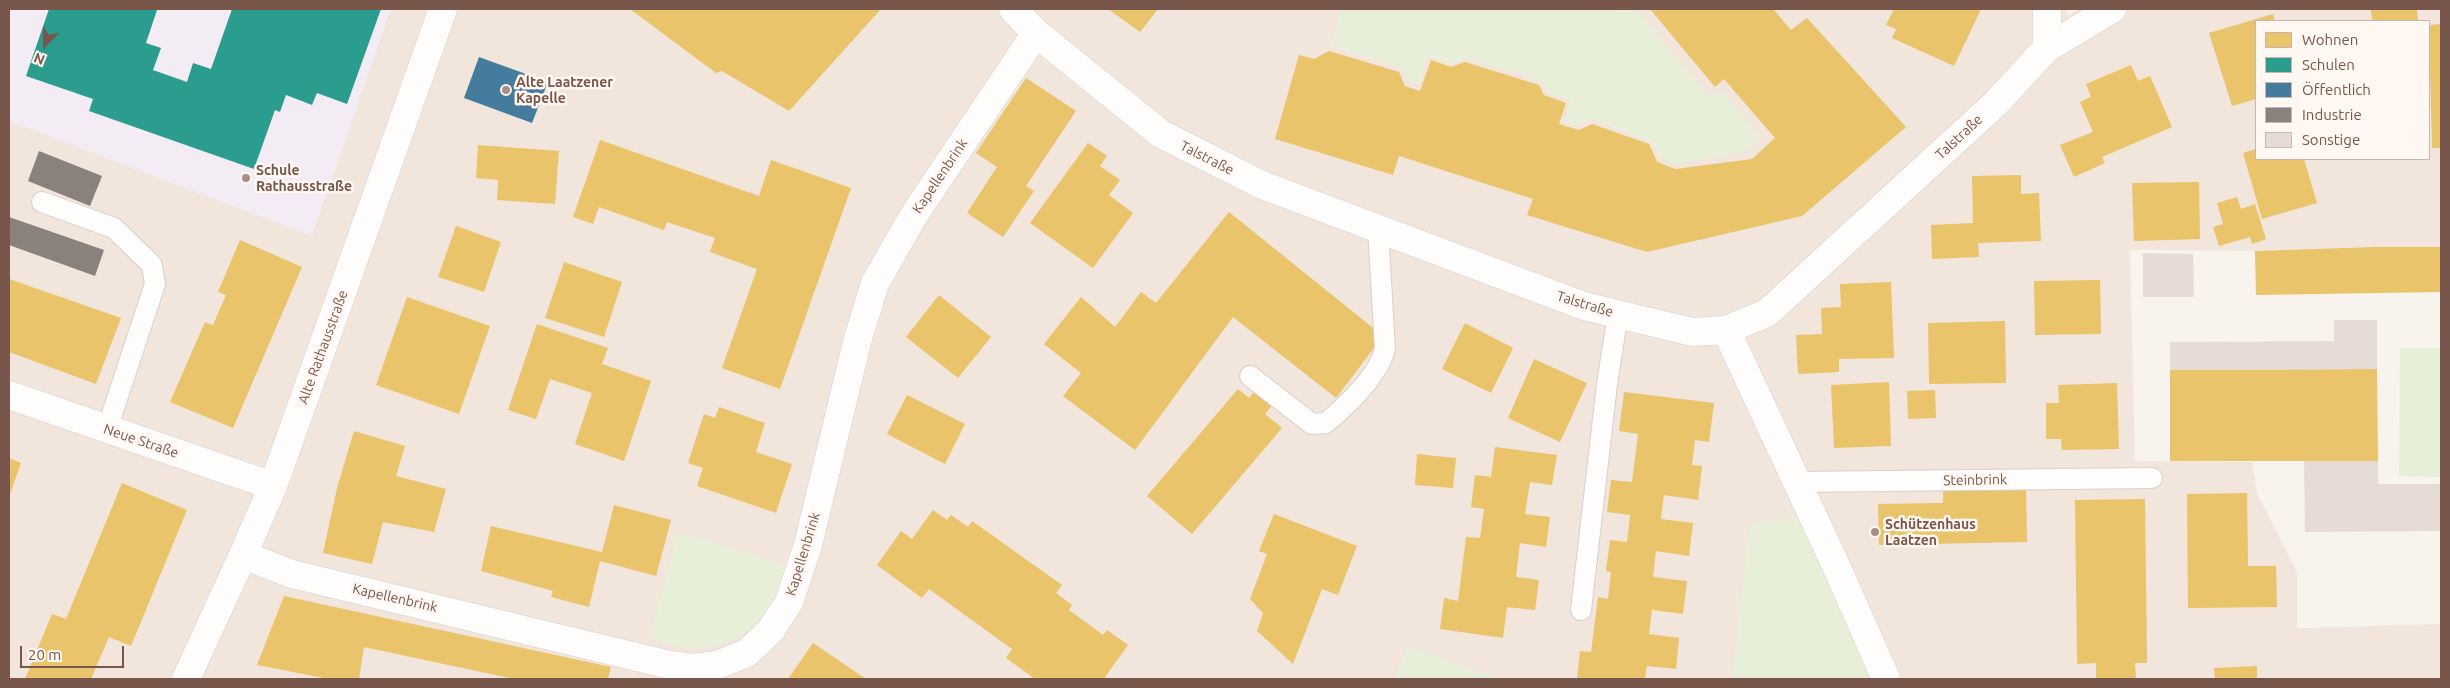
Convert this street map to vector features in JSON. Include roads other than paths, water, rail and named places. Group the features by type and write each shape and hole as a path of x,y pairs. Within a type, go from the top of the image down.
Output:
{"street":[{"name":"Alte Rathausstraße","path":"186,679 244,556 273,486 443,9"},
{"name":"Talstraße","path":"1013,9 1036,34 1161,134 1262,185 1584,306 1692,332 1726,330 1767,313 1995,104 2047,48 2112,9"},
{"path":"2047,9 2047,48"},
{"name":"Kapellenbrink","path":"244,556 292,574 670,665 693,668 717,665 747,653 771,630 789,602 808,545 857,342 875,283 914,215 1036,34"},
{"path":"1726,330 1798,482 1886,679"},
{"name":"Neue Straße","path":"9,395 273,486"}],"lane":[{"path":"42,202 114,228 152,266 155,284 107,429"},
{"path":"1250,376 1312,424 1326,423 1353,396 1377,367 1385,349 1378,229"},
{"path":"1580,610 1607,384 1618,314"},
{"name":"Steinbrink","path":"1798,482 2152,478"}],"place":[{"name":"Alte Laatzener Kapelle","path":"506,90"},
{"name":"Schule Rathausstraße","path":"246,178"},
{"name":"Schützenhaus Laatzen","path":"1875,532"}]}
